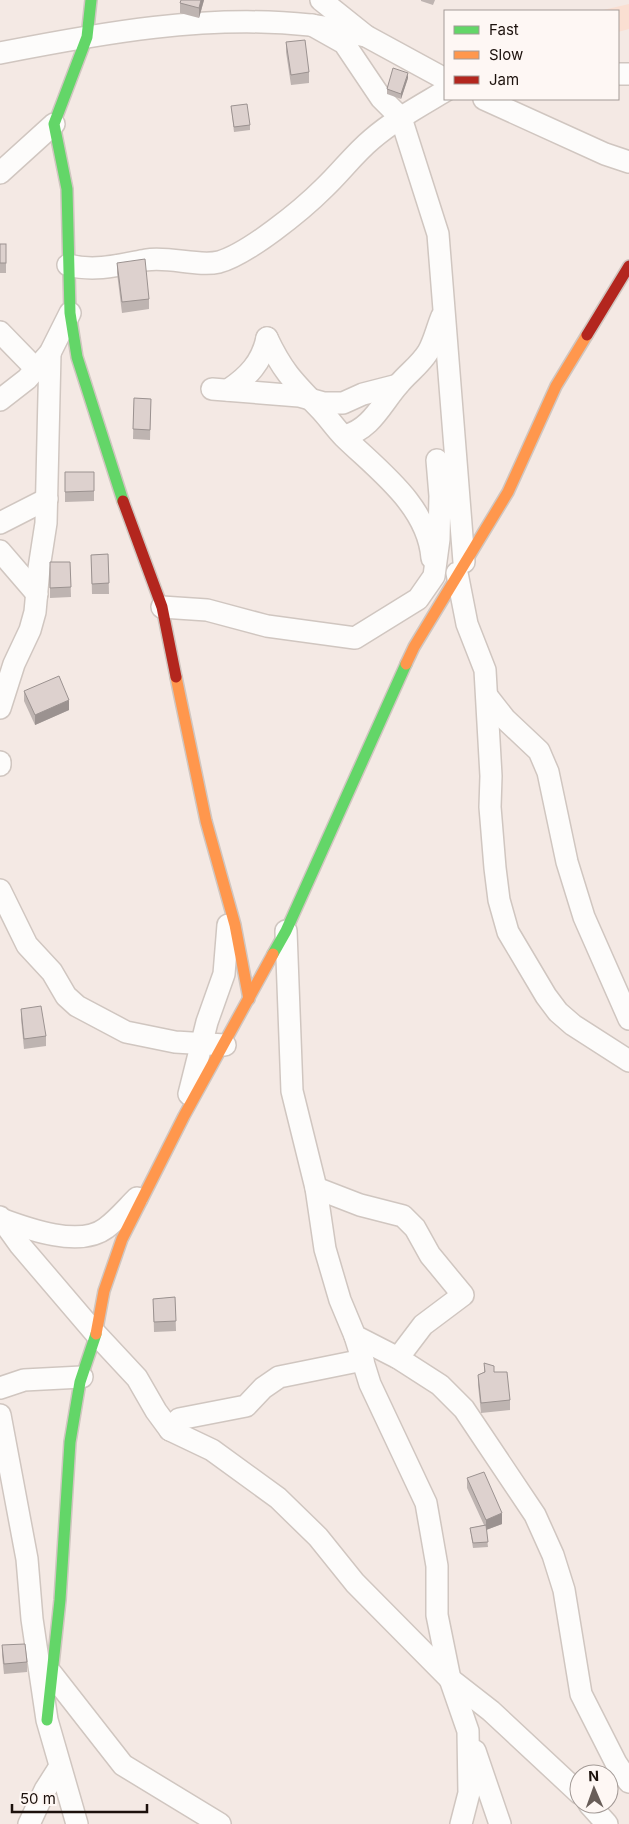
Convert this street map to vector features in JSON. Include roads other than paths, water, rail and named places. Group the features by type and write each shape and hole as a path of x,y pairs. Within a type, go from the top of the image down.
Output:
{"street":[{"path":"0,173 54,124 87,37 91,0"},
{"path":"321,0 366,36 444,78"},
{"path":"0,53 128,29 222,23 255,22 312,25 366,36"},
{"path":"312,25 344,43 381,98 401,118 438,234 461,567 467,624 484,670 491,776 490,807 499,900 508,932 546,996 558,1012 629,1061"},
{"path":"68,265 85,269 129,265 147,260 216,262 234,256 282,223 324,189 365,145 401,118 444,92"},
{"path":"486,100 605,154 629,162"},
{"path":"54,124 67,189 70,313 77,356 94,415 162,607 206,821 227,898 249,999"},
{"path":"47,1720 50,1673 60,1600 70,1442 82,1377 96,1334 104,1291 122,1239 184,1116 286,931 414,647 508,492 556,386 629,266"},
{"path":"344,436 352,434 377,415 398,384 428,352 444,310"},
{"path":"0,400 27,379 43,361 70,313"},
{"path":"0,332 43,361"},
{"path":"398,384 363,394 343,404 310,400 299,396 220,390 238,383 260,360 267,338 280,365 310,400 344,436 391,480 412,506 432,548 434,576"},
{"path":"0,708 14,664 36,612 47,499 43,361"},
{"path":"162,607 207,610 267,626 355,638 418,599 434,576 439,539 440,496 437,460"},
{"path":"0,523 47,499"},
{"path":"0,551 37,594"},
{"path":"487,696 505,719 539,751 548,772 567,862 584,917 629,1019"},
{"path":"0,890 27,946 52,972 66,996 77,1006 126,1032 201,1045 224,1045"},
{"path":"184,1116 201,1045 224,974 229,935 227,898"},
{"path":"286,931 292,1092 316,1188 326,1249 340,1300 355,1336 370,1384 426,1503 436,1566 437,1615 450,1679 500,1824"},
{"path":"1,1218 30,1230 63,1236 89,1235 105,1230 147,1187"},
{"path":"316,1188 360,1205 403,1216 415,1228 430,1255 463,1295 423,1325 398,1358"},
{"path":"1,1218 20,1245 96,1334 137,1378 156,1411 170,1430 212,1450 278,1498 318,1536 355,1583 450,1679 491,1711 569,1785"},
{"path":"355,1336 398,1358 440,1384 464,1409 535,1516 553,1555 564,1590 581,1694 612,1756 629,1782"},
{"path":"170,1430 179,1419 246,1406 264,1388 280,1377 362,1360"},
{"path":"0,1388 24,1380 82,1377"},
{"path":"0,1414 27,1559 32,1619 47,1720 77,1824"},
{"path":"50,1673 123,1765 220,1824"},
{"path":"461,1824 469,1793 468,1731"},
{"path":"29,1824 45,1790 60,1768"},
{"path":"598,1814 607,1824"}]}
